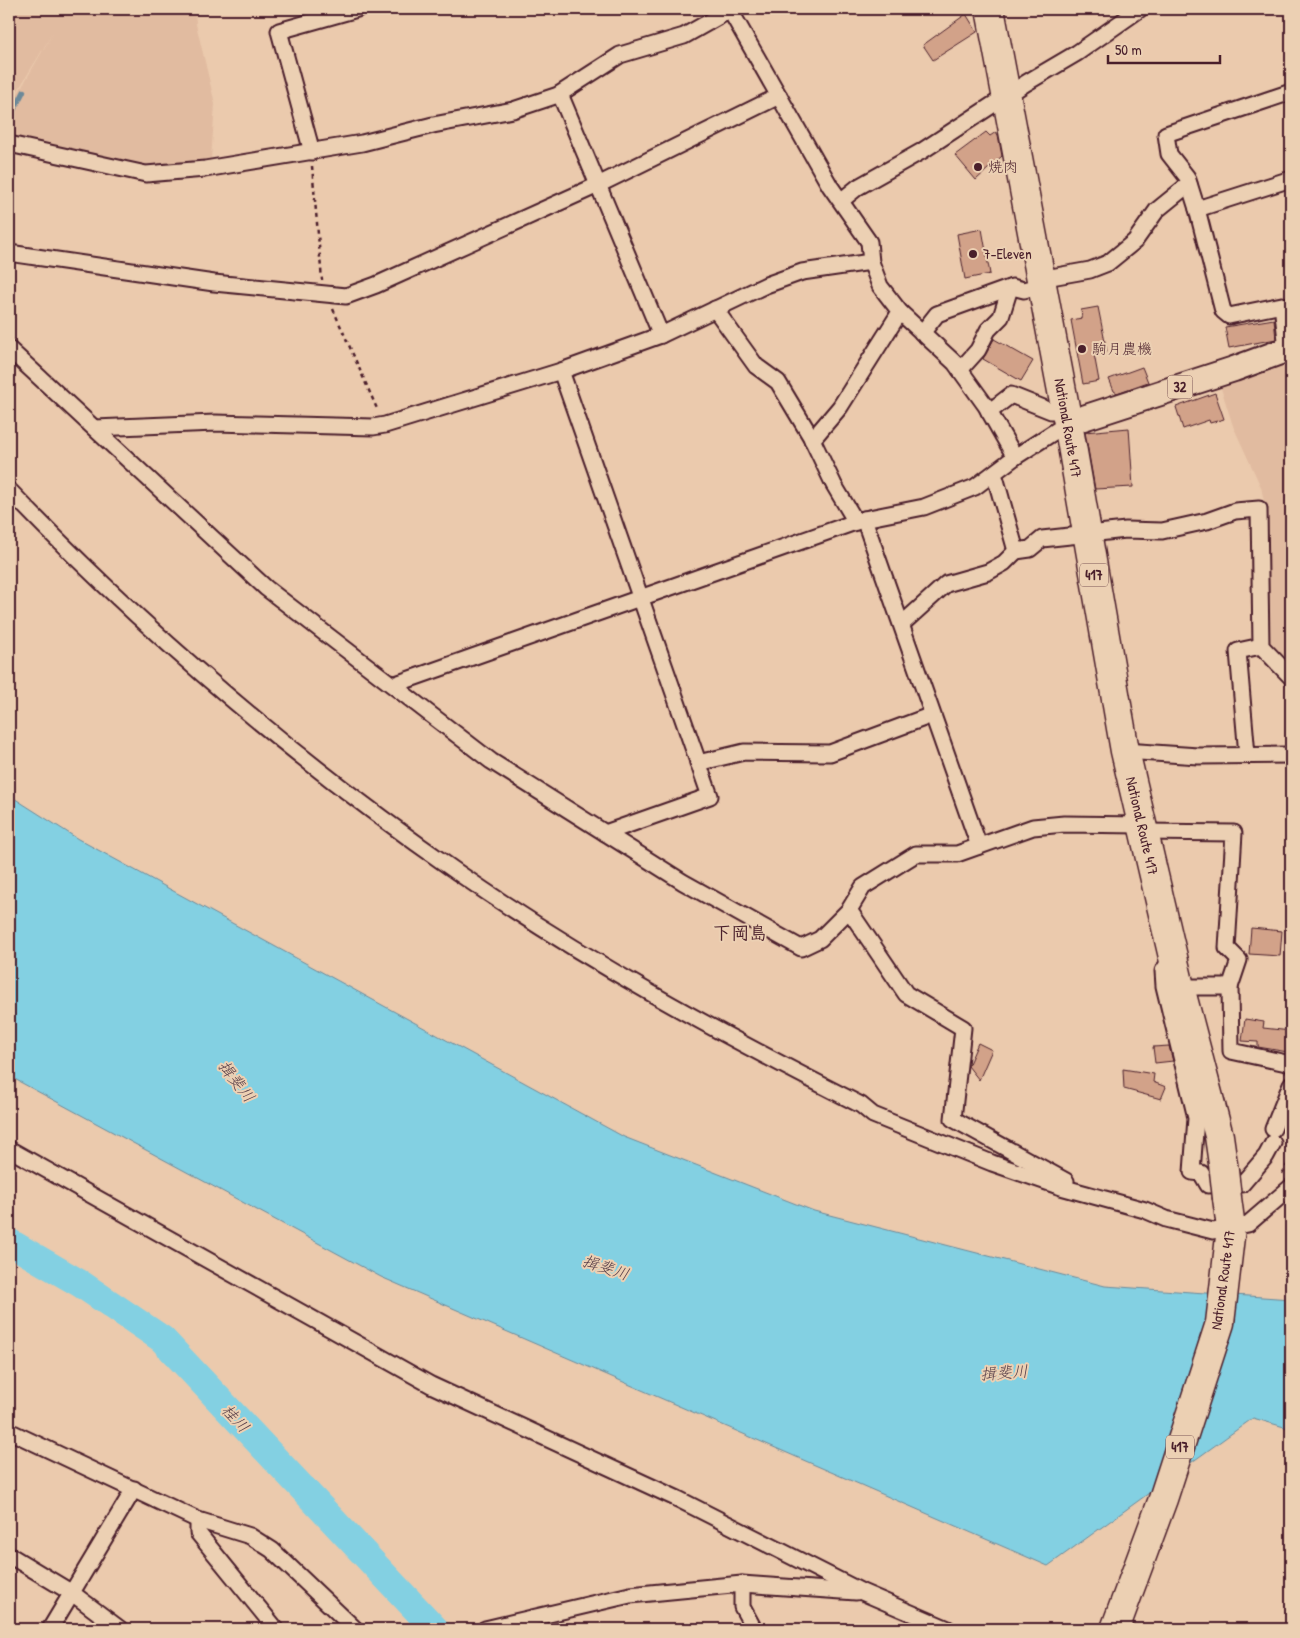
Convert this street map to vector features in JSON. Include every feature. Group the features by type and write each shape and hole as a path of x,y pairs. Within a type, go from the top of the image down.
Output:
{"highway":[{"name":"National Route 417","path":"990,9 1005,99 1066,417 1125,751 1180,987 1219,1136 1231,1228 1220,1323 1163,1498 1115,1629"}],"main road":[{"name":"32","path":"1066,417 1234,369 1289,348"}],"street":[{"path":"842,200 858,187 922,151 1077,53 1140,9"},
{"path":"312,152 280,31 350,10"},
{"path":"9,144 146,174 205,169 362,143 433,125 513,110 560,94 620,55 684,36 726,10 779,96 830,186 842,200 869,242 871,262 880,286 900,312 960,370 989,412 1015,457"},
{"path":"1289,348 1282,305 1228,316 1223,311 1198,209 1187,177 1169,154 1166,134 1291,92"},
{"path":"560,94 661,335"},
{"path":"9,253 214,283 346,296 376,285 598,185 779,96"},
{"path":"1198,209 1291,179"},
{"path":"922,333 937,314 1010,288 1024,290 1040,282 1090,270 1108,263 1135,241 1157,210 1189,184"},
{"path":"95,428 214,423 385,425 561,371 661,335 766,284 802,272 871,262"},
{"path":"960,370 978,350 988,330 1001,317 1010,288"},
{"path":"715,309 756,366 778,382 812,440 834,485 860,520 902,624 978,846"},
{"path":"812,440 840,407 900,312"},
{"path":"9,349 266,588 491,761 683,882 801,948 820,940 849,910 863,887 916,854 957,854 1032,827 1064,824 1234,833 1227,948 1239,960 1230,987 1231,1051 1291,1064"},
{"path":"561,371 710,796 605,833"},
{"path":"989,412 1011,395 1066,417"},
{"path":"393,685 860,520 924,507 975,487 1066,417"},
{"path":"992,475 996,480 1016,551"},
{"path":"9,490 108,589 256,719 389,823 457,872 537,924 711,1028 860,1105 873,1115 992,1163 1061,1187 1090,1193"},
{"path":"902,624 946,584 988,572 1004,563 1016,551 1030,549 1042,538 1126,530 1162,531 1235,511 1259,509 1261,646 1291,677"},
{"path":"1247,755 1238,651 1261,646"},
{"path":"698,762 744,752 830,753 932,715"},
{"path":"1125,751 1198,756 1291,755"},
{"path":"849,910 906,994 963,1028 953,1119 1090,1193 1112,1202 1146,1210 1166,1219 1213,1231 1248,1224 1291,1187"},
{"path":"1173,956 1163,971 1175,1036 1196,1118 1192,1172 1201,1173 1208,1185 1242,1184 1266,1156 1289,1095"},
{"path":"1180,987 1230,987"},
{"path":"9,1149 431,1385 678,1500 862,1592 948,1629"},
{"path":"9,1430 198,1520 250,1536 272,1550 354,1629"},
{"path":"50,1629 134,1489"},
{"path":"198,1520 198,1533 276,1629"},
{"path":"9,1555 72,1593 120,1629"},
{"path":"485,1629 630,1595 742,1584 862,1592"},
{"path":"742,1584 742,1607 754,1629"}],"path":[{"path":"312,152 322,280 385,425"}],"shaded area":[{"path":"9,9 195,9 196,24 215,104 211,159 143,168 9,139 9,109 54,31 9,105"},
{"path":"1291,355 1291,670 1264,639 1266,511 1261,487 1233,426 1219,382"}],"water":[{"name":"揖斐川","path":"9,795 78,839 624,1137 814,1211 1105,1286 1291,1299 1291,1429 1253,1418 1048,1566 381,1277 9,1076"}],"building":[{"path":"966,14 977,32 933,60 923,45"},
{"name":"焼肉","path":"986,132 990,136 996,132 998,135 1002,156 976,180 955,155"},
{"name":"7-Eleven","path":"982,229 990,274 965,279 957,234"},
{"path":"1098,307 1107,352 1094,354 1099,381 1083,384 1071,320 1082,318 1081,310"},
{"path":"1274,319 1276,339 1229,348 1225,327"},
{"path":"994,339 1033,361 1021,381 983,359"},
{"path":"1142,367 1148,382 1117,393 1114,391 1109,379"},
{"path":"1215,393 1224,419 1210,423 1209,420 1183,429 1176,407"},
{"path":"1129,428 1133,487 1095,489 1085,432"},
{"path":"1251,928 1282,931 1280,956 1249,954"},
{"path":"1245,1019 1264,1022 1263,1028 1291,1031 1288,1052 1258,1047 1258,1042 1242,1041"},
{"path":"978,1043 992,1050 979,1080 968,1066"},
{"path":"1169,1046 1173,1061 1155,1063 1153,1047"},
{"path":"1123,1069 1154,1074 1153,1082 1166,1087 1161,1099 1124,1089"}],"waterway":[{"path":"9,120 24,91"},
{"name":"桂川","path":"9,1242 81,1284 162,1339 435,1629"}],"place":[{"name":"焼肉","path":"978,167"},
{"name":"7-Eleven","path":"973,254"},
{"name":"駒月農機","path":"1082,349"}],"district":[{"name":"下岡島","path":"740,933"}]}
